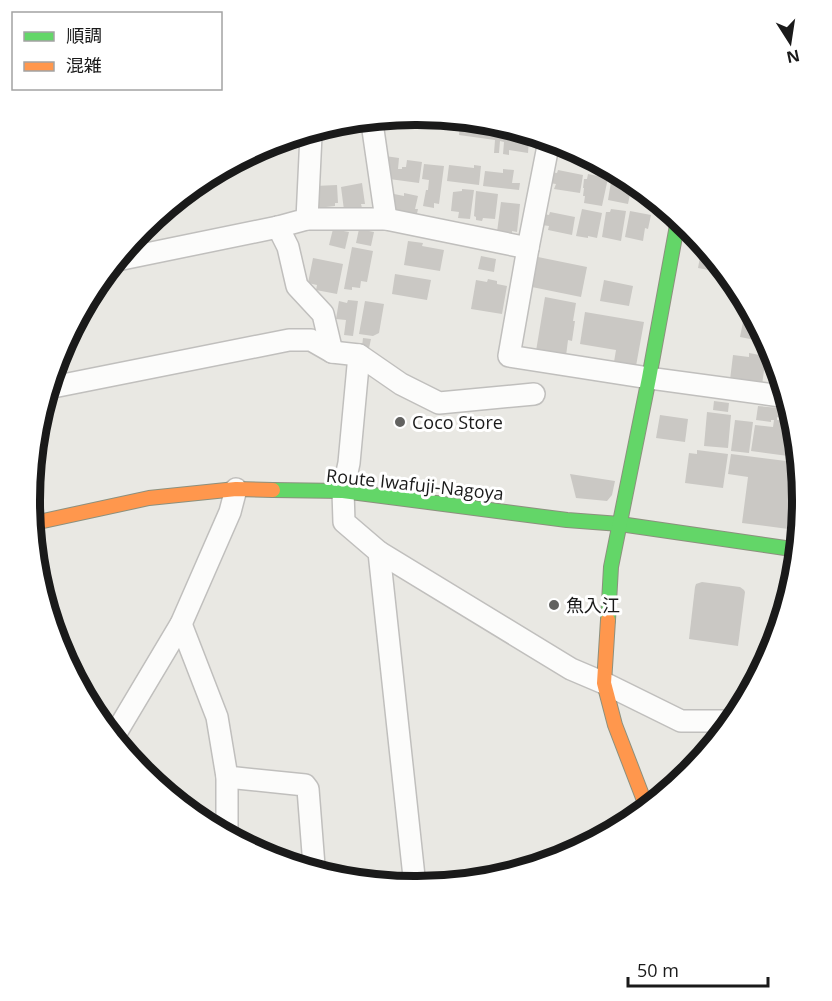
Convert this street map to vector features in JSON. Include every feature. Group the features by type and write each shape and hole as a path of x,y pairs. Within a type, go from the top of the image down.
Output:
{"main road":[{"path":"644,799 615,725 604,683 611,567 676,230"},
{"name":"Route Iwafuji-Nagoya","path":"41,522 149,498 236,489 342,491 567,520 620,524 788,548"}],"street":[{"path":"373,128 387,219"},
{"path":"307,219 311,140"},
{"path":"547,149 509,356 777,395"},
{"path":"130,257 307,219 387,219 528,248"},
{"path":"278,227 288,247 297,286 323,315 332,352"},
{"path":"58,386 289,340 311,340 332,352 359,355 401,384 439,403 534,394"},
{"path":"359,355 349,463 342,491 344,522 379,552 571,669 681,721 719,722"},
{"path":"118,729 181,624 230,512 236,489"},
{"path":"379,552 414,876"},
{"path":"181,624 217,717 227,777 227,825"},
{"path":"227,777 305,785 308,789 314,861"}],"building":[{"path":"460,128 513,138 529,143 528,153 509,150 509,155 503,154 504,142 500,141 499,153 494,153 495,140 459,135"},
{"path":"385,156 399,158 398,169 406,167 407,160 422,162 419,183 382,178"},
{"path":"424,164 444,166 439,204 434,203 434,208 423,206 429,180 422,179"},
{"path":"449,165 474,168 474,165 481,166 479,185 447,181"},
{"path":"503,169 514,170 512,183 520,183 519,190 483,186 485,171 503,173"},
{"path":"558,170 583,175 580,193 554,189 556,184 549,183 551,172 557,173"},
{"path":"588,174 608,178 602,206 584,203 584,179 587,179"},
{"path":"611,180 630,192 628,204 608,200"},
{"path":"362,183 365,204 361,204 362,208 344,210 341,187"},
{"path":"337,185 338,203 335,203 335,206 317,208 315,186"},
{"path":"462,189 474,190 470,219 458,218 459,212 451,211 453,192 462,191"},
{"path":"476,191 498,194 495,219 476,220 474,216"},
{"path":"404,193 418,196 415,209 418,209 416,218 390,213 394,194 404,196"},
{"path":"501,202 520,204 517,232 497,232"},
{"path":"582,209 602,213 597,238 576,236"},
{"path":"611,209 626,211 621,241 602,237 606,212 610,212"},
{"path":"630,211 651,215 648,229 645,228 643,241 625,237"},
{"path":"550,212 575,217 572,235 548,230 549,226 542,225 544,214 549,215"},
{"path":"333,229 349,232 345,249 329,245"},
{"path":"359,229 374,232 371,246 356,243"},
{"path":"408,241 444,250 440,271 404,265"},
{"path":"352,247 373,251 367,282 361,281 360,288 352,287 352,290 344,289"},
{"path":"481,256 496,259 494,272 478,269"},
{"path":"533,256 587,267 581,297 527,286"},
{"path":"700,256 713,271 698,268"},
{"path":"313,258 343,264 337,294 316,290 317,285 308,283"},
{"path":"395,274 431,280 427,300 392,294"},
{"path":"488,279 507,286 502,314 471,309 476,280 487,282"},
{"path":"604,280 633,286 629,306 600,301"},
{"path":"545,297 576,303 572,341 568,340 566,356 536,351"},
{"path":"348,300 358,301 353,336 344,335 346,320 336,319 339,301 347,303"},
{"path":"365,301 384,304 379,333 373,336 359,334"},
{"path":"585,312 644,322 636,366 614,362 616,350 580,344"},
{"path":"744,318 756,340 740,337"},
{"path":"363,338 371,339 369,348 362,347"},
{"path":"749,353 762,355 765,362 762,385 730,380 733,355 749,357"},
{"path":"714,401 729,403 728,412 713,410"},
{"path":"758,406 779,408 778,413 781,413 782,418 777,417 777,420 783,421 788,456 751,451 755,425 773,427 774,420 771,422 756,420"},
{"path":"707,412 731,415 728,448 704,446"},
{"path":"660,415 688,419 685,442 656,438"},
{"path":"735,420 753,422 749,453 731,451"},
{"path":"697,450 728,454 723,488 685,483 689,453 697,454"},
{"path":"731,454 789,461 792,500 790,529 742,523 748,477 728,474"},
{"path":"570,474 615,481 612,495 607,501 576,498"},
{"path":"702,582 740,587 744,590 738,646 689,639 695,587 696,584"}],"traffic: fast":[{"path":"608,620 611,567 676,230"},
{"path":"273,490 343,491 567,520 620,524 788,548"}],"traffic: slow":[{"path":"41,522 149,498 236,489 273,490"},
{"path":"608,620 604,683 615,725 644,799"}],"place":[{"name":"Coco Store","path":"400,422"},
{"name":"魚入江","path":"554,605"}]}
